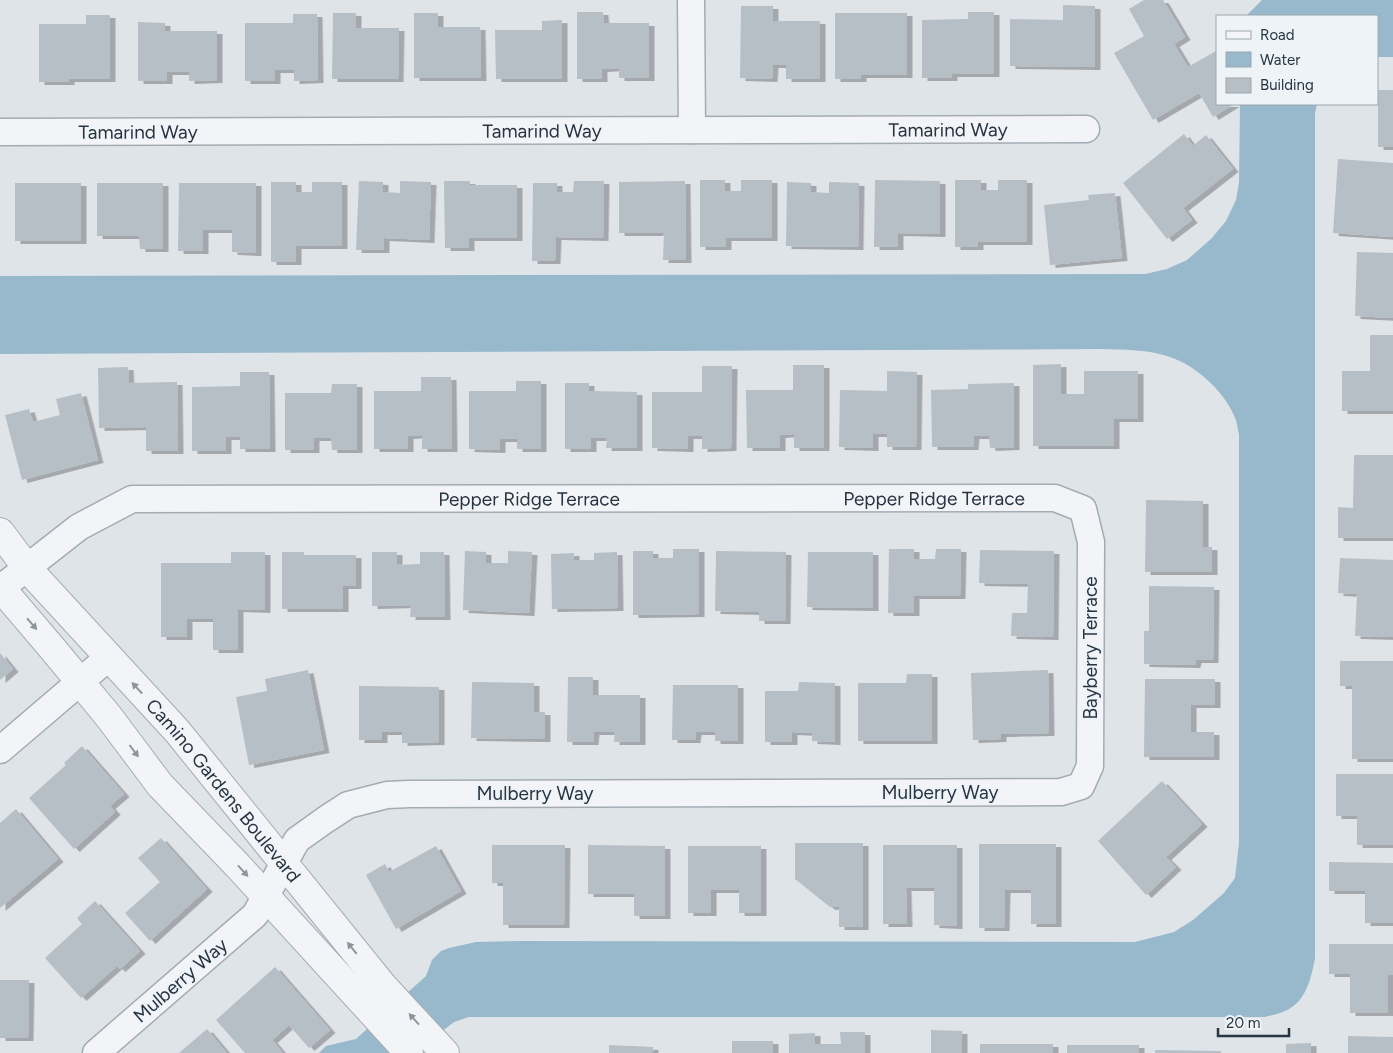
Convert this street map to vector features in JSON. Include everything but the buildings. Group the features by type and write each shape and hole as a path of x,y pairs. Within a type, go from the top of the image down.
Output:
{"street":[{"path":"691,0 692,130"},
{"name":"Tamarind Way","path":"0,132 1086,129"},
{"name":"Pepper Ridge Terrace","path":"0,588 79,527 132,499 1055,498 1083,509"},
{"name":"Bayberry Terrace","path":"1081,786 1090,766 1091,542 1083,509"},
{"name":"Camino Gardens Boulevard","path":"0,532 27,568 177,732 383,986 445,1053"},
{"name":"Camino Gardens Boulevard","path":"0,588 80,682 160,784 409,1053"},
{"path":"0,750 109,657"},
{"name":"Mulberry Way","path":"96,1053 255,915 297,840 348,805 387,795 409,794 1061,792 1081,786"}],"water":[{"path":"1262,0 1393,0 1393,57 1378,57 1378,15 1247,15"},
{"path":"1240,105 1317,105 1315,114 1315,958 1309,982 1298,1002 1285,1011 1265,1017 469,1017 454,1022 414,1053 319,1053 326,1046 356,1039 426,976 432,960 441,951 476,942 1135,942 1174,932 1193,920 1224,893 1235,878 1239,843 1239,435 1236,420 1218,391 1190,367 1162,354 1127,350 0,354 0,276 1145,274 1167,269 1187,260 1211,239 1226,221 1236,200 1239,183"}]}
